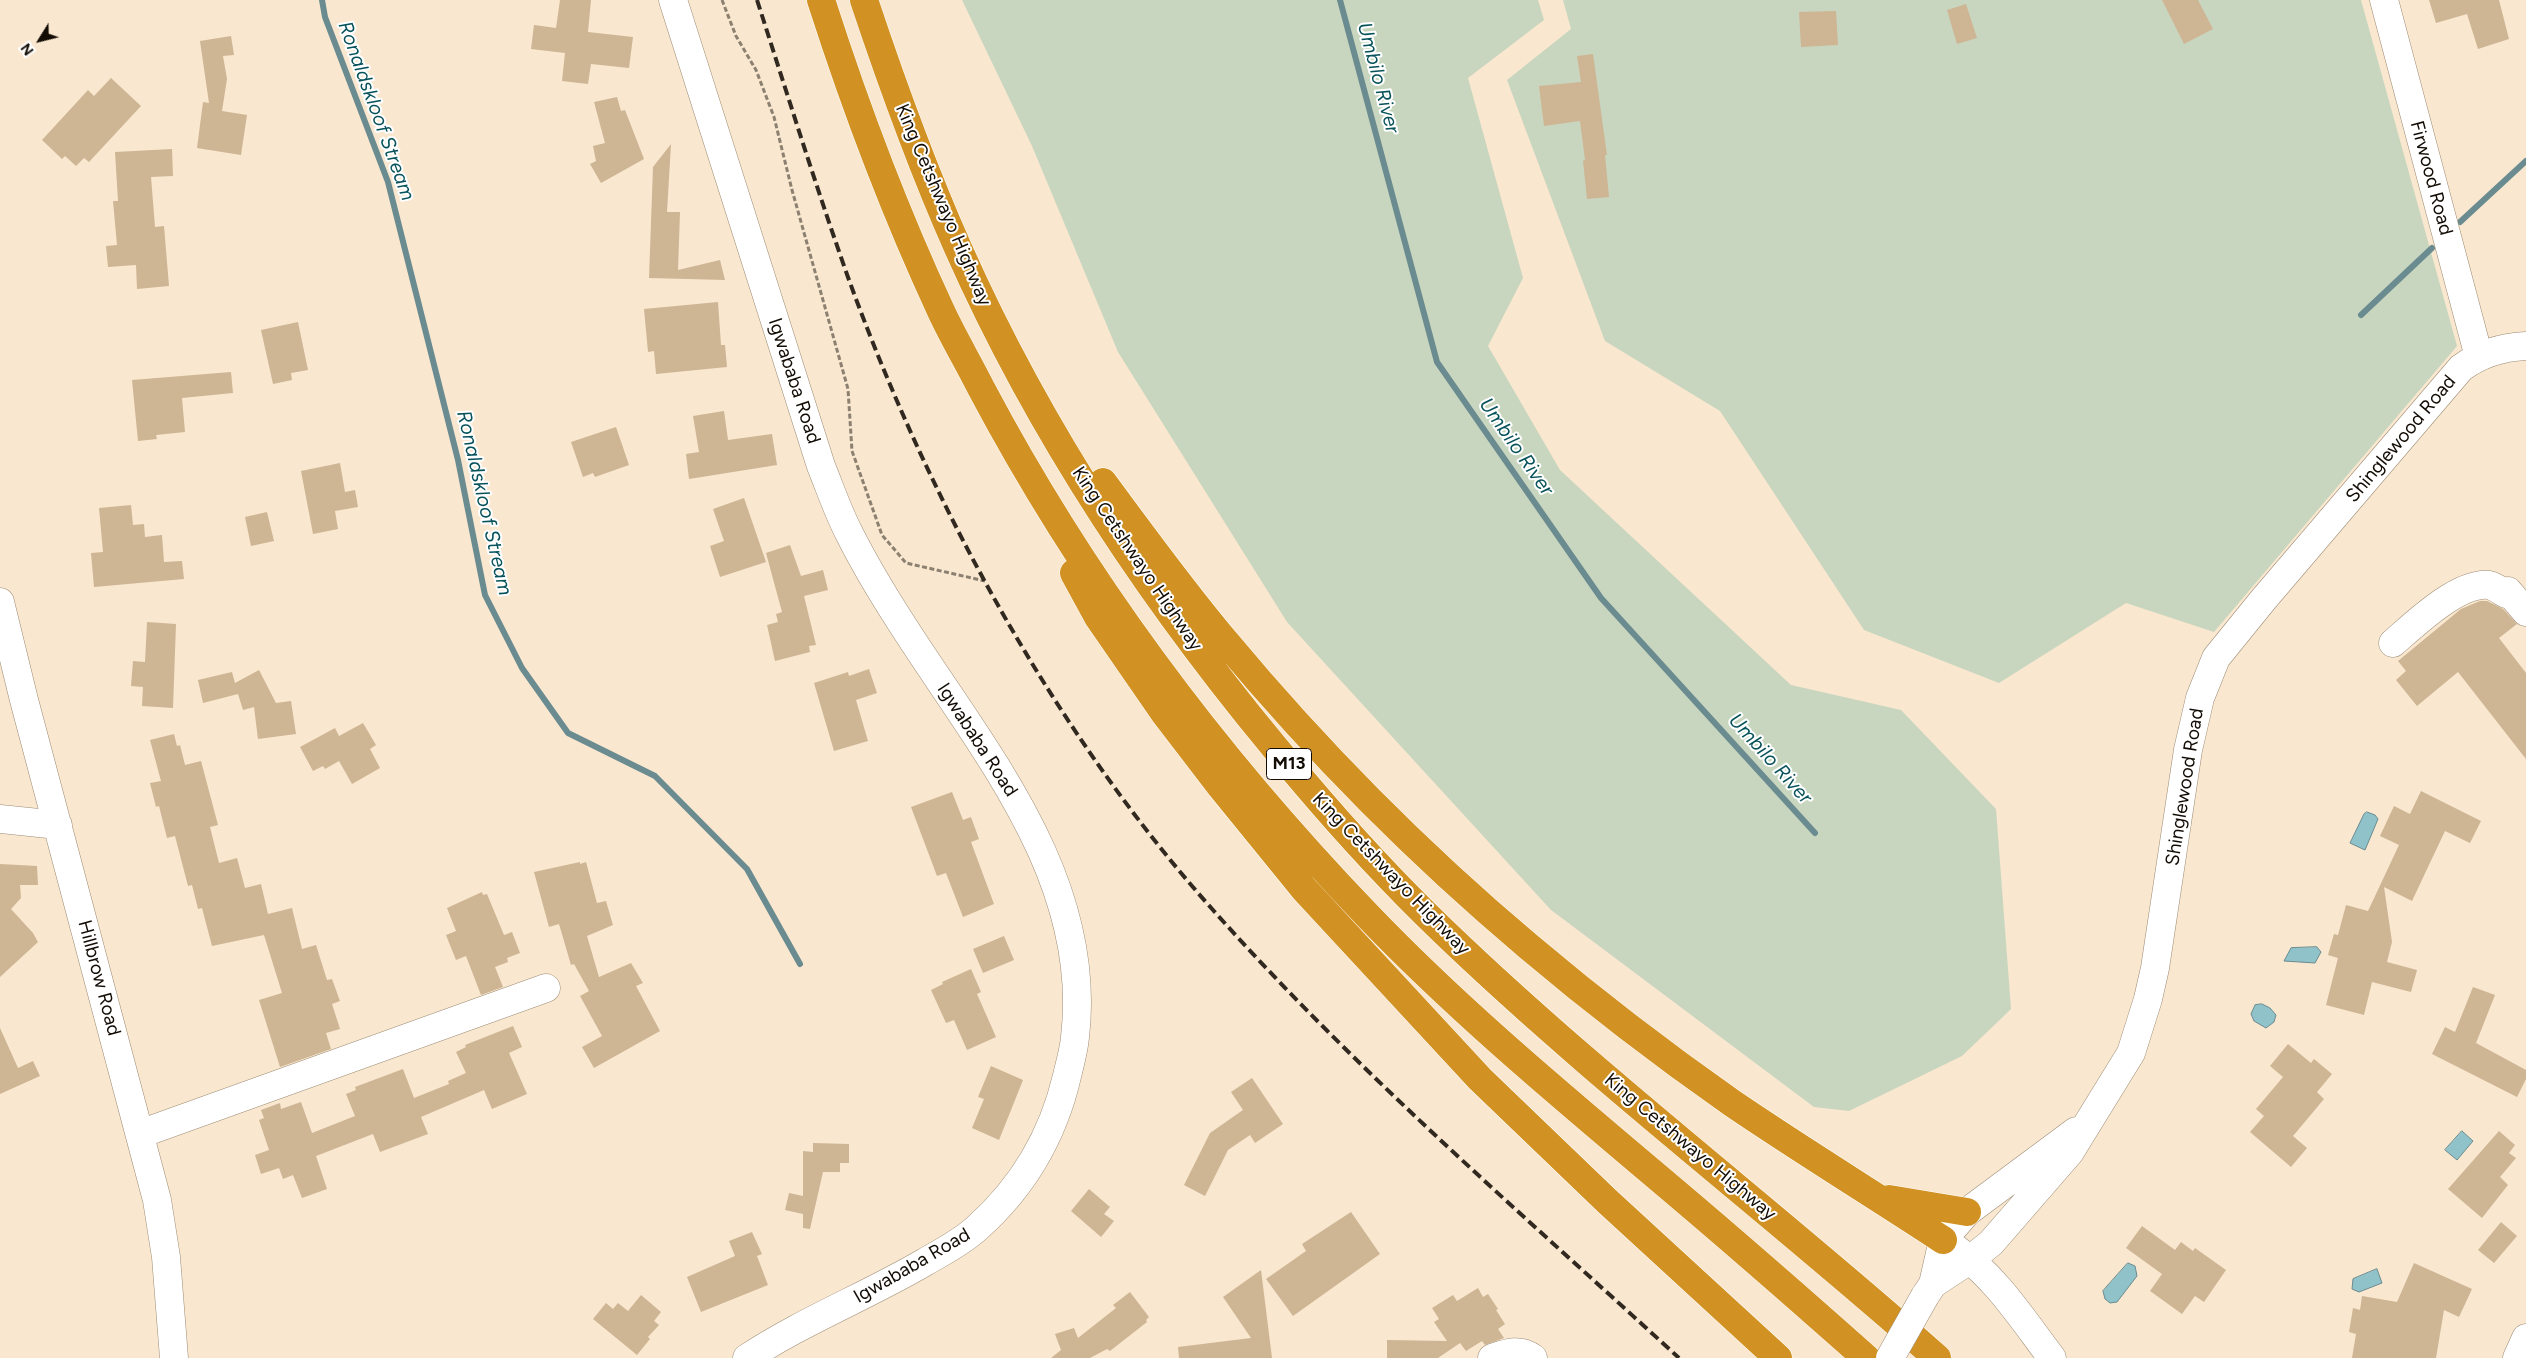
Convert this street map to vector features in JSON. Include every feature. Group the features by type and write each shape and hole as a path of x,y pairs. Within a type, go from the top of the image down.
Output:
{"highway":[{"name":"M13","path":"821,0 840,61 892,198 942,313 1027,474 1097,580 1173,689 1286,828 1370,918 1509,1051 1766,1269 1866,1358"},
{"name":"King Cetshwayo Highway","path":"864,0 902,113 959,250 1042,411 1123,544 1200,653 1270,743 1377,865 1522,1006 1796,1235 1937,1358"},
{"path":"1042,411 1078,448 1174,578 1260,682 1324,753 1410,838 1526,945 1671,1059 1795,1145 1943,1240"},
{"path":"1027,474 1038,502 1098,617 1165,714 1221,787 1304,889 1480,1079 1607,1201 1778,1358"},
{"path":"1877,1197 1967,1212"}],"street":[{"name":"Igwababa Road","path":"673,0 821,466 848,532 868,567 898,618 1012,794 1039,843 1060,898 1069,932 1077,1002 1075,1038 1060,1104 1048,1135 1033,1164 1006,1198 976,1230 939,1254 904,1274 779,1337 747,1358"},
{"name":"Firwood Road","path":"2384,0 2479,357"},
{"name":"Shinglewood Road","path":"1929,1290 1990,1242 2042,1187 2070,1152 2087,1122 2106,1097 2131,1053 2148,999 2166,900 2188,750 2200,698 2216,658 2456,373 2479,357 2502,348 2526,346"},
{"path":"2393,643 2432,610 2471,586 2490,585 2506,594 2508,591 2526,612"},
{"name":"Hillbrow Road","path":"0,602 24,700 140,1134 162,1225 174,1358"},
{"path":"0,819 58,825"},
{"path":"140,1134 546,988"},
{"name":"Shinglewood Road","path":"1890,1358 1929,1290 1943,1240 1967,1212 2087,1122"},
{"path":"1943,1240 1970,1259 2010,1301 2052,1358"},
{"path":"2517,1358 2526,1338"},
{"path":"1492,1358 1515,1352 1523,1352 1534,1358"}],"path":[{"path":"722,0 736,36 756,70 774,117 792,190 848,389 852,451 882,535 906,563 985,581"}],"green space":[{"path":"962,0 1538,0 1544,20 1468,78 1523,278 1488,346 1560,470 1791,685 1901,710 1996,809 2011,1009 1962,1056 1849,1111 1814,1107 1551,910 1287,622 1118,352 1032,146"},
{"path":"1563,0 2361,0 2457,346 2214,632 2126,603 1999,683 1864,630 1720,411 1605,341 1507,80 1571,29"}],"water":[{"path":"2367,812 2375,815 2378,819 2365,850 2350,843 2364,814"},
{"path":"2317,947 2321,952 2315,963 2284,961 2291,948"},
{"path":"2262,1004 2270,1008 2276,1015 2274,1022 2266,1028 2254,1021 2251,1014 2255,1005"},
{"path":"2462,1131 2473,1141 2457,1160 2445,1150"},
{"path":"2128,1263 2135,1266 2137,1276 2117,1302 2110,1303 2105,1299 2103,1291"},
{"path":"2377,1269 2382,1283 2359,1292 2352,1289 2353,1279"}],"building":[{"path":"560,0 591,0 588,32 633,37 629,68 591,64 588,84 562,81 565,53 531,49 534,25 556,28"},
{"path":"2162,0 2198,0 2213,29 2184,44"},
{"path":"2429,0 2499,0 2509,39 2478,49 2467,14 2436,23"},
{"path":"1966,4 1977,38 1957,44 1947,10"},
{"path":"1836,11 1838,45 1801,47 1799,12"},
{"path":"231,36 234,55 223,56 227,79 222,111 247,115 241,155 197,148 203,102 209,103 200,41"},
{"path":"1593,54 1607,155 1605,155 1609,197 1587,199 1580,121 1544,126 1539,86 1581,82 1577,56"},
{"path":"111,78 141,106 89,162 84,158 76,166 65,156 62,159 42,140 88,90 94,96"},
{"path":"617,97 621,111 625,110 644,159 601,183 590,164 596,161 593,146 605,143 594,102"},
{"path":"671,144 667,212 680,212 678,270 720,260 725,280 649,278 653,167"},
{"path":"172,149 173,176 151,177 155,227 164,226 169,286 137,289 136,265 108,267 106,246 117,245 113,201 118,201 115,152"},
{"path":"718,302 721,345 725,345 727,367 656,374 654,351 648,352 644,309"},
{"path":"298,322 308,370 291,373 292,380 273,384 261,330"},
{"path":"231,372 233,393 182,398 185,432 156,435 157,439 138,441 132,380"},
{"path":"724,411 728,440 772,434 777,465 689,479 686,454 699,452 693,416"},
{"path":"616,427 629,465 595,477 593,473 583,477 571,442"},
{"path":"340,463 345,492 355,490 358,507 335,511 338,529 313,534 301,471"},
{"path":"744,498 766,562 720,577 710,546 724,541 713,509"},
{"path":"131,505 133,525 144,524 145,537 162,535 164,562 182,561 184,579 94,587 91,553 103,552 99,508"},
{"path":"267,512 274,541 251,546 245,517"},
{"path":"790,545 801,576 823,570 828,590 804,596 816,645 809,646 810,652 775,661 767,625 778,622 776,614 782,612 766,553"},
{"path":"2480,601 2487,601 2503,609 2517,624 2499,638 2526,673 2526,759 2458,672 2417,706 2396,680 2406,671 2398,661 2461,609"},
{"path":"147,622 176,624 173,708 142,706 143,687 131,686 133,661 145,662"},
{"path":"869,669 877,693 856,700 868,741 834,751 814,683 848,672 849,676"},
{"path":"259,670 276,703 291,701 296,734 258,739 254,707 243,710 238,694 203,703 198,680 232,672 235,683"},
{"path":"363,723 376,745 370,749 380,768 352,784 339,761 325,769 323,766 313,771 300,747 335,728 339,736"},
{"path":"174,734 177,746 180,745 185,765 201,761 218,825 210,827 219,863 237,858 245,888 261,884 268,914 292,908 302,949 316,945 327,980 332,979 340,1001 332,1004 340,1029 326,1033 331,1049 280,1067 259,1000 282,993 264,935 212,946 202,908 198,909 192,885 188,886 175,836 167,838 159,806 156,807 150,783 161,781 150,740"},
{"path":"2421,791 2481,821 2470,843 2445,831 2412,901 2384,887 2392,942 2387,962 2417,970 2411,992 2372,982 2364,1015 2326,1005 2338,958 2328,955 2334,934 2338,935 2346,905 2368,911 2399,845 2380,836 2394,806 2410,814"},
{"path":"952,792 963,820 971,817 979,839 971,842 994,904 963,917 946,873 937,876 911,807"},
{"path":"580,862 580,864 586,862 597,903 606,901 613,925 587,936 599,977 631,963 643,983 636,986 660,1031 594,1068 582,1047 602,1036 580,996 589,991 574,964 571,965 559,924 549,927 534,872"},
{"path":"0,864 37,866 38,885 20,885 21,898 11,909 33,933 38,942 0,977"},
{"path":"482,892 483,895 487,894 504,935 512,932 520,953 507,958 508,962 495,967 503,987 481,995 466,956 456,960 446,935 456,931 447,908"},
{"path":"1004,936 1014,960 983,973 973,949"},
{"path":"971,969 981,992 977,994 996,1037 967,1050 954,1020 946,1023 931,990 943,984 942,982"},
{"path":"2473,987 2495,995 2476,1043 2526,1070 2526,1079 2517,1097 2432,1054 2445,1027 2455,1032"},
{"path":"513,1026 522,1047 509,1053 527,1094 492,1109 484,1090 421,1117 428,1134 380,1152 373,1134 316,1156 327,1189 302,1198 293,1175 283,1179 279,1168 261,1174 255,1155 269,1150 259,1120 264,1118 261,1110 280,1103 281,1109 301,1102 312,1133 355,1116 346,1094 356,1090 355,1087 403,1069 414,1098 449,1084 448,1081 466,1073 456,1052 466,1047 465,1045"},
{"path":"0,1028 18,1068 33,1061 40,1076 0,1094"},
{"path":"2288,1044 2311,1063 2314,1059 2332,1074 2317,1092 2324,1099 2293,1136 2307,1148 2291,1167 2250,1132 2264,1116 2256,1109 2283,1077 2270,1066"},
{"path":"991,1066 1023,1080 999,1140 972,1128 984,1099 978,1097"},
{"path":"1252,1078 1283,1124 1255,1143 1250,1135 1228,1150 1205,1196 1184,1185 1210,1133 1243,1110 1231,1092"},
{"path":"2499,1131 2515,1145 2509,1153 2516,1158 2500,1177 2508,1185 2482,1218 2448,1189"},
{"path":"813,1143 849,1144 849,1163 840,1163 840,1172 823,1172 810,1229 803,1228 803,1214 785,1210 789,1193 803,1196 803,1151 813,1152"},
{"path":"1089,1189 1110,1207 1104,1214 1114,1221 1101,1237 1071,1211"},
{"path":"1351,1212 1380,1254 1293,1316 1266,1279 1306,1251 1302,1244"},
{"path":"2501,1222 2517,1236 2494,1263 2478,1250"},
{"path":"2142,1226 2175,1250 2181,1242 2193,1251 2195,1248 2226,1270 2204,1302 2195,1296 2182,1314 2150,1291 2162,1274 2126,1248"},
{"path":"752,1232 762,1254 757,1256 768,1285 701,1312 687,1277 735,1256 729,1241"},
{"path":"2414,1263 2472,1289 2459,1317 2444,1310 2436,1358 2352,1358 2356,1334 2349,1332 2353,1308 2360,1310 2362,1296 2397,1302"},
{"path":"1261,1270 1272,1358 1179,1358 1178,1347 1251,1338 1223,1297"},
{"path":"1478,1288 1483,1297 1488,1294 1498,1309 1496,1310 1505,1324 1498,1329 1504,1338 1485,1345 1482,1341 1466,1351 1460,1343 1438,1358 1387,1358 1387,1340 1447,1341 1434,1322 1439,1319 1432,1308 1453,1295 1457,1301"},
{"path":"1130,1292 1149,1317 1146,1320 1147,1322 1110,1351 1107,1349 1090,1358 1051,1358 1061,1350 1055,1334 1074,1328 1078,1338 1116,1308 1113,1305"},
{"path":"641,1295 661,1312 654,1321 659,1325 648,1337 650,1339 637,1355 593,1319 606,1303 613,1309 618,1303 628,1311"}],"waterway":[{"name":"Ronaldskloof Stream","path":"322,0 325,17 388,182 458,460 485,595 522,668 568,733 655,776 747,869 800,964"},
{"name":"Umbilo River","path":"1340,0 1437,362 1601,598 1815,833"},
{"path":"2460,222 2526,161"},
{"path":"2361,315 2432,248"}],"railway":[{"path":"757,0 849,280 881,364 918,447 958,530 1002,612 1049,691 1100,768 1155,841 1213,910 1324,1027 1440,1140 1679,1358"}]}
